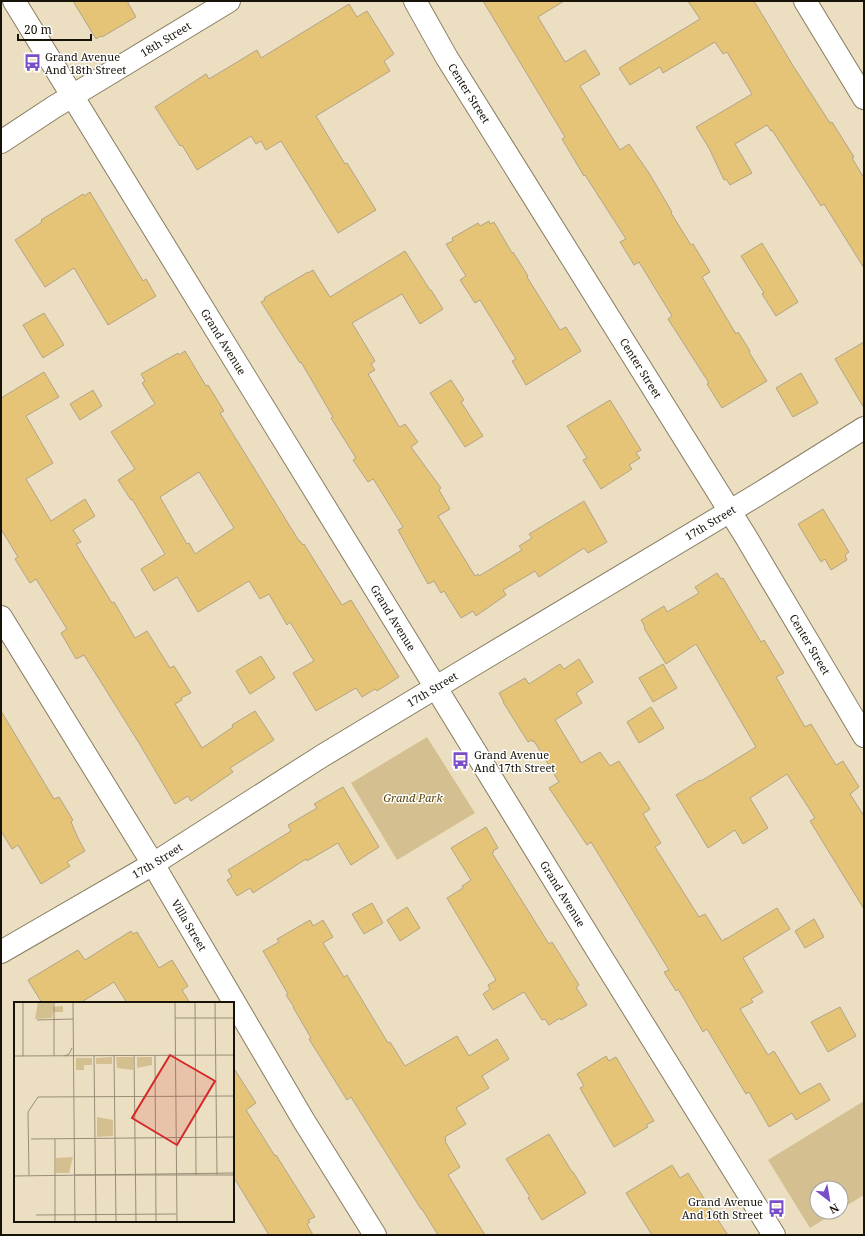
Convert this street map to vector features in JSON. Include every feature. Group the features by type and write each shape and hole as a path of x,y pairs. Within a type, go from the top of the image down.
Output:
{"street":[{"name":"Grand Avenue","path":"14,1 774,1235"},
{"name":"Center Street","path":"415,1 452,64 754,551 864,736"},
{"path":"805,1 864,98"},
{"name":"18th Street","path":"1,142 221,3"},
{"name":"17th Street","path":"2,950 153,864 322,756 864,428"},
{"name":"Villa Street","path":"1,617 153,864 304,1121 375,1235"}],"green space":[{"name":"Grand Park","path":"427,737 475,813 397,860 351,783"},
{"path":"864,1101 864,1195 849,1204 849,1180 809,1180 809,1220 823,1220 810,1228 768,1160"}],"building":[{"path":"73,1 127,1 136,17 96,39"},
{"path":"483,1 564,1 538,17 565,62 585,50 600,74 580,86 620,150 629,144 649,173 672,212 671,213 691,245 693,244 710,272 702,277 736,334 738,332 750,351 749,352 767,381 722,408 707,384 709,383 668,319 672,316 639,262 634,265 620,242 626,239 585,175 584,176 562,139 565,137"},
{"path":"688,1 754,1 792,64 854,157 852,158 864,178 864,268 824,204 821,206 772,130 771,131 767,125 735,144 752,173 730,185 726,179 724,180 709,148 696,127 752,94 727,52 723,54 715,42 663,73 660,67 630,85 619,68 700,19"},
{"path":"349,4 357,17 367,11 394,54 384,61 390,71 316,116 345,164 347,163 376,210 338,233 281,141 266,150 261,141 256,144 251,136 197,170 182,145 180,146 155,107 206,74 209,79 257,50 261,58"},
{"path":"90,192 143,281 146,279 156,296 108,325 74,268 45,287 15,240 42,222 41,220 83,194 84,196"},
{"path":"489,221 490,224 494,222 560,330 566,327 581,351 526,385 512,361 516,359 480,300 475,303 460,280 466,276 446,244 453,241 452,238 478,223 480,226"},
{"path":"762,243 798,302 776,316 762,294 764,293 741,256"},
{"path":"405,251 443,309 420,324 402,294 352,323 375,361 371,364 375,370 368,374 398,425 400,427 405,424 418,442 411,447 441,488 439,490 450,509 438,516 475,576 478,574 479,576 522,550 519,546 532,538 529,534 584,501 607,542 588,553 584,548 539,577 535,571 503,590 506,595 476,616 473,611 461,618 444,591 441,593 434,581 428,584 398,530 403,527 374,480 373,479 368,482 353,460 356,458 331,418 333,417 301,362 300,363 261,302 265,300 264,298 313,270 330,297"},
{"path":"44,313 64,345 43,358 23,325"},
{"path":"864,342 864,408 835,359"},
{"path":"185,351 206,386 208,385 224,411 220,413 299,541 303,545 304,544 342,605 351,600 399,677 377,691 375,689 362,697 356,688 316,711 293,673 314,661 290,622 287,625 269,594 260,599 249,581 198,612 177,577 154,591 141,569 165,554 132,499 131,500 118,480 135,469 111,432 155,404 142,383 145,381 141,374 178,353 179,355","holes":["199,472 234,528 195,554 189,543 187,544 160,497"]},
{"path":"44,372 59,397 26,416 53,463 26,479 51,521 85,499 95,516 73,530 81,542 76,544 112,603 114,602 135,638 147,631 170,668 174,666 191,693 181,698 182,700 175,704 202,748 233,727 232,725 255,711 274,740 230,768 233,772 191,801 188,796 175,804 84,655 76,659 61,633 67,629 36,579 30,583 15,559 18,557 1,529 1,398"},
{"path":"801,373 818,403 793,417 776,388"},
{"path":"451,380 464,400 461,402 483,436 465,447 430,393"},
{"path":"93,390 102,406 80,420 70,404"},
{"path":"610,400 641,450 636,453 640,458 629,465 632,469 601,489 583,460 587,458 567,426"},
{"path":"823,509 849,552 845,555 847,560 831,570 825,559 821,562 798,524"},
{"path":"717,573 721,579 723,578 761,642 764,640 784,673 776,677 805,727 811,724 836,765 843,761 859,787 850,794 864,816 864,909 810,821 815,818 787,774 750,798 768,828 743,844 735,830 708,848 676,795 756,747 696,644 666,664 644,628 645,627 641,620 664,606 667,612 699,593 695,587"},
{"path":"261,656 275,678 250,694 236,671"},
{"path":"579,659 593,682 576,693 582,703 555,720 581,763 600,752 610,766 619,761 650,809 643,814 661,843 655,847 699,917 705,914 722,941 777,908 790,929 743,958 763,992 751,999 753,1002 740,1009 768,1055 774,1051 800,1094 820,1083 830,1100 796,1120 792,1113 769,1127 749,1092 746,1094 707,1029 703,1032 678,989 676,991 664,972 669,970 591,842 587,845 549,788 559,782 534,741 533,742 532,740 528,742 503,702 499,693 525,678 529,684 560,664 564,669"},
{"path":"663,664 677,688 653,702 639,678"},
{"path":"651,707 664,728 639,743 627,722"},
{"path":"1,711 54,799 59,797 73,820 71,822 85,851 67,862 70,866 41,884 18,845 12,849 1,831"},
{"path":"343,787 379,847 351,865 338,843 307,861 306,859 253,893 250,888 237,896 227,880 232,877 228,870 291,831 288,825 317,808 314,804"},
{"path":"486,827 498,848 492,853 549,944 552,942 579,985 576,987 587,1005 549,1025 545,1019 542,1020 524,992 493,1010 483,994 490,989 488,985 496,980 447,898 463,888 462,886 471,880 451,848"},
{"path":"372,903 383,923 364,934 352,914"},
{"path":"407,907 420,928 400,941 387,920"},
{"path":"814,919 824,937 805,948 795,931"},
{"path":"310,920 313,926 323,920 333,937 323,943 344,977 347,975 388,1043 390,1042 405,1066 457,1036 469,1056 497,1039 509,1059 482,1076 489,1088 456,1108 466,1124 445,1137 445,1141 460,1167 448,1175 485,1235 438,1235 351,1097 347,1100 309,1039 311,1038 263,951 279,942 277,939"},
{"path":"131,931 133,934 137,932 159,968 172,960 188,986 182,990 189,1002 126,1002 114,982 82,1002 41,1002 28,980 78,950 85,960"},
{"path":"840,1007 856,1036 828,1052 811,1022"},
{"path":"606,1056 609,1061 616,1057 654,1121 646,1125 648,1127 614,1147 580,1088 584,1086 577,1074"},
{"path":"234,1069 256,1103 246,1110 315,1217 308,1220 310,1222 307,1224 313,1235 269,1235 234,1178"},
{"path":"549,1134 586,1193 542,1220 528,1198 530,1197 506,1159"},
{"path":"672,1165 680,1178 688,1173 728,1235 652,1235 626,1193"}],"place":[{"name":"Grand Avenue And 18th Street","path":"32,63"},
{"name":"Grand Avenue And 17th Street","path":"461,761"},
{"name":"Grand Avenue And 16th Street","path":"776,1208"}]}
